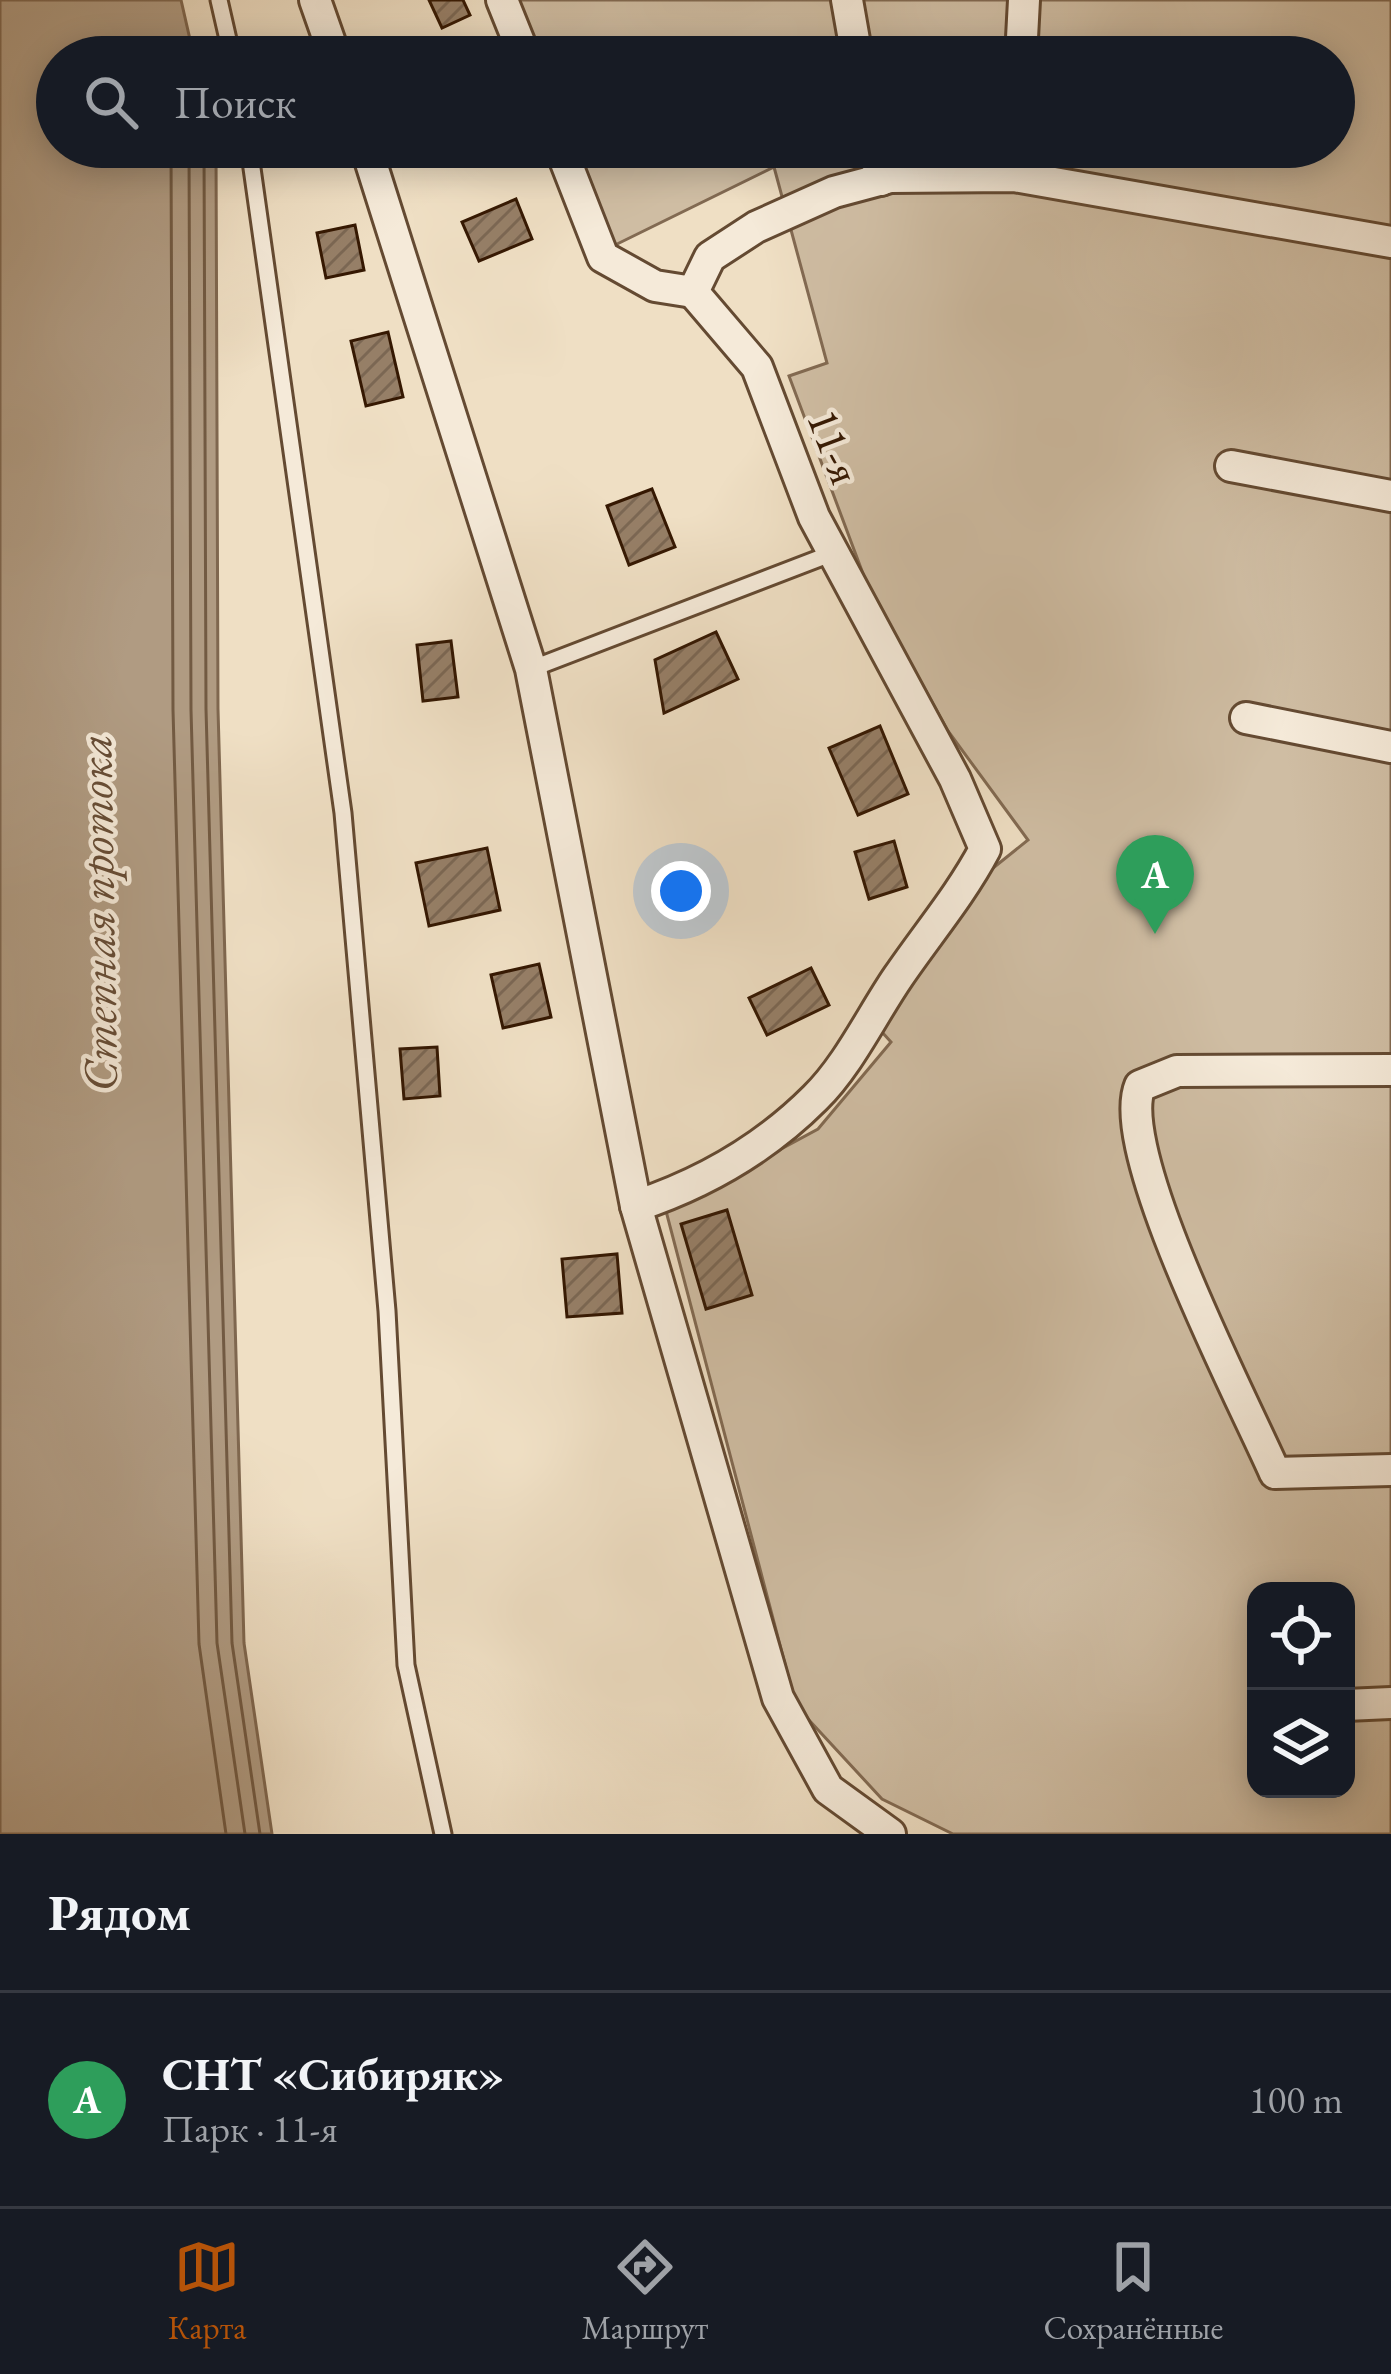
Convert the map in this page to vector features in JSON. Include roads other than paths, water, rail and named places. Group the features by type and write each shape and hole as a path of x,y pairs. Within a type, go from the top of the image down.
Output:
{"street":[{"path":"315,0 327,36"},
{"path":"502,0 517,36"},
{"path":"847,0 853,36"},
{"path":"1022,36 1024,0"},
{"path":"373,168 531,669 636,1205 778,1698 828,1789 890,1834"},
{"path":"568,168 603,257 655,286 693,292 710,257 755,227 834,191 970,168"},
{"path":"878,168 881,180"},
{"path":"1043,168 1391,242"},
{"name":"11-я","path":"636,1205 684,1190 746,1154 818,1096 958,901 985,849 955,779 814,517 757,367 693,292"},
{"path":"1232,466 1391,496"},
{"path":"1246,718 1391,748"},
{"path":"1391,1070 1177,1071 1150,1077 1141,1086 1134,1117 1154,1196 1275,1473 1391,1470"},
{"path":"1355,1705 1391,1703"}],"lane":[{"path":"219,0 227,36"},
{"path":"252,168 343,814 387,1311 406,1665 443,1834"},
{"path":"531,669 833,553"}],"water":[{"name":"Степная протока","path":"0,0 181,0 189,36 36,36 36,168 216,168 218,709 244,1643 272,1834 0,1834"}],"place":[{"name":"СНТ «Сибиряк»","path":"1155,934"}]}
